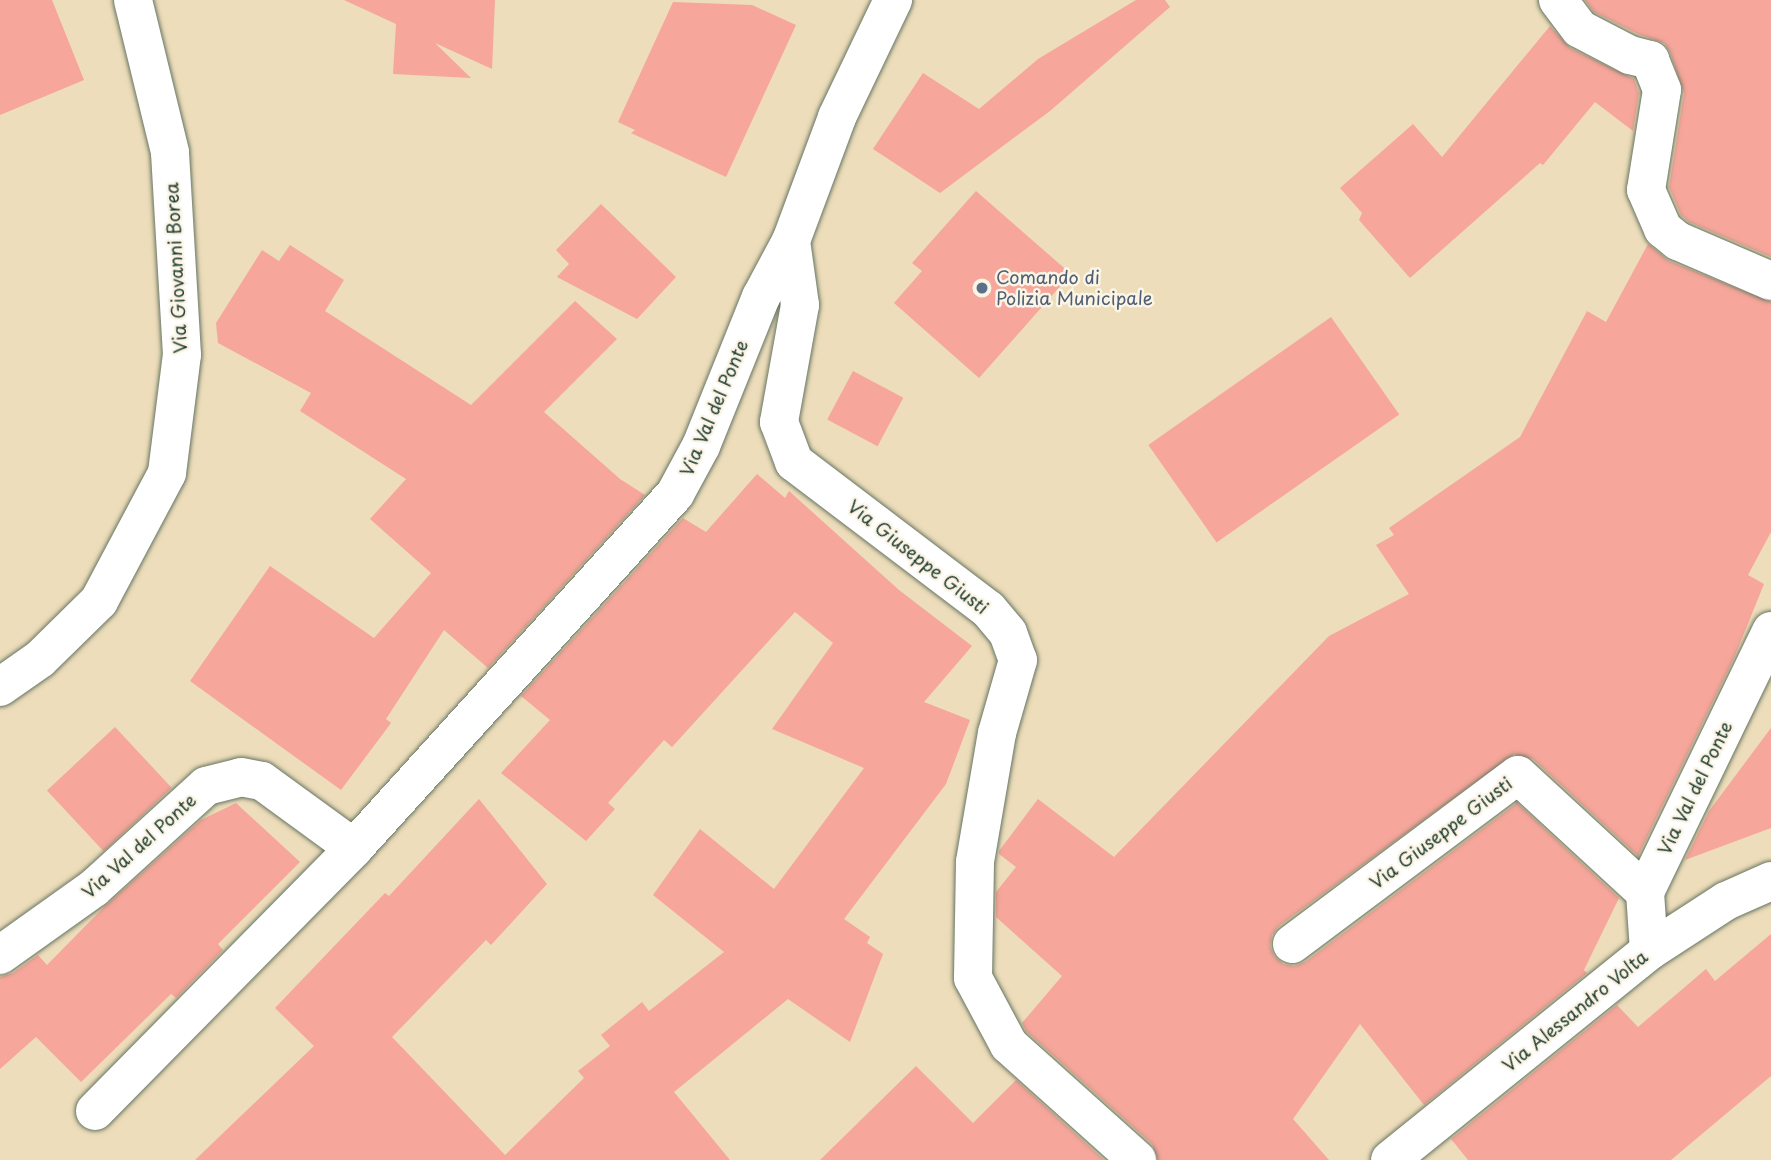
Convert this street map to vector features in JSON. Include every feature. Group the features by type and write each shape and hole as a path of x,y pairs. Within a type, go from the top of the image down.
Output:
{"street":[{"name":"Via Giovanni Borea","path":"0,687 40,659 99,601 167,473 182,355 170,152 133,0"},
{"name":"Via Val del Ponte","path":"95,1111 354,848 675,494 701,446 761,297 791,241 837,117 893,0"},
{"path":"1558,0 1580,29 1630,55 1650,60 1662,90 1646,190 1663,229 1678,241 1771,281"},
{"name":"Via Giuseppe Giusti","path":"791,241 800,305 779,422 794,462 988,609 1008,633 1018,660 997,733 975,862 973,978 1009,1045 1137,1160"},
{"name":"Via Val del Ponte","path":"1649,951 1645,892 1771,631"},
{"name":"Via Giuseppe Giusti","path":"1292,944 1518,775 1645,892"},
{"name":"Via Val del Ponte","path":"0,955 94,888 206,786 241,777 262,781 354,848"},
{"name":"Via Alessandro Volta","path":"1391,1160 1649,951 1726,901 1771,881"}],"building":[{"path":"0,0 52,0 84,80 0,115"},
{"path":"344,0 495,0 492,69 435,43 471,78 393,74 396,24"},
{"path":"1136,0 1165,0 1170,7 1050,111 940,193 873,149 923,73 979,109 1038,59"},
{"path":"1585,0 1771,0 1771,257 1689,222 1681,215 1669,187 1684,93 1670,52 1664,43 1638,34 1594,12"},
{"path":"673,2 752,5 796,25 726,177 631,133 635,130 618,122"},
{"path":"1550,26 1570,48 1634,79 1639,93 1633,131 1595,102 1543,165 1540,163 1410,278 1359,220 1362,213 1340,188 1413,124 1442,157"},
{"name":"Comando di Polizia Municipale","path":"976,191 1071,274 979,378 894,303 922,271 912,263"},
{"path":"601,204 676,277 637,319 557,277 569,264 556,250"},
{"path":"1648,244 1669,261 1771,302 1771,532 1748,575 1764,584 1734,658 1638,856 1533,759 1514,754 1279,926 1272,935 1270,946 1274,956 1283,964 1294,966 1305,962 1517,803 1619,898 1584,970 1587,973 1424,1105 1360,1024 1293,1119 1329,1160 1158,1160 1152,1144 1026,1031 1022,1023 1062,976 996,917 996,892 1016,867 999,854 999,851 1038,799 1114,857 1329,636 1409,594 1376,545 1394,535 1389,528 1520,437 1587,311 1606,322"},
{"path":"290,245 344,280 325,311 471,405 575,301 617,339 544,412 620,479 645,495 488,668 444,630 386,719 391,723 341,790 190,681 270,566 374,638 431,573 370,519 406,479 300,411 311,393 218,343 216,323 262,250 279,261"},
{"path":"1331,317 1399,414 1217,542 1148,445"},
{"path":"853,371 903,398 878,446 827,420"},
{"path":"757,474 785,498 789,491 899,590 972,646 924,702 970,720 946,784 844,919 870,937 867,943 883,954 850,1042 788,999 674,1092 730,1160 195,1160 314,1046 275,1008 385,893 389,896 479,799 547,884 491,945 486,940 392,1037 505,1155 584,1078 578,1071 610,1046 601,1035 642,1002 649,1011 724,952 653,895 700,829 774,889 864,768 772,729 833,643 795,612 672,747 664,740 608,803 615,809 586,841 501,773 550,720 521,696 683,518 706,532"},
{"path":"115,727 172,788 104,851 47,790"},
{"path":"1771,728 1771,828 1685,860 1709,811"},
{"path":"236,803 300,862 218,944 223,950 176,998 171,994 81,1082 36,1037 0,1069 0,977 13,973 38,955 47,965 103,908 201,820"},
{"path":"1771,934 1771,1076 1671,1160 1468,1160 1451,1139 1617,1005 1638,1027 1706,969 1715,981"},
{"path":"916,1066 973,1123 1016,1080 1104,1160 820,1160"}],"place":[{"name":"Comando di Polizia Municipale","path":"982,288"}]}
